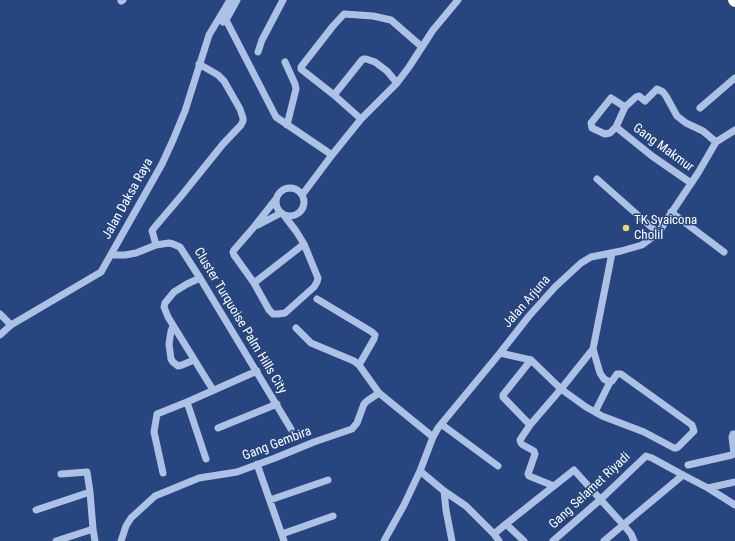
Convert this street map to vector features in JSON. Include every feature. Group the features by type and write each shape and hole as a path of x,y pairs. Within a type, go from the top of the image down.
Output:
{"street":[{"path":"230,0 224,17 276,117 332,155"},
{"path":"224,17 237,0"},
{"path":"258,52 262,40 283,0"},
{"path":"302,195 361,120 397,83 410,67 433,30 458,0"},
{"path":"361,120 334,95 301,70 301,67 333,26 344,14 373,16 391,20 422,47"},
{"name":"Jalan Daksa Raya","path":"0,335 11,325 101,272 168,152 185,111 209,35 216,25 222,22 224,17"},
{"path":"334,95 364,59 375,62 387,71 397,83"},
{"path":"285,62 296,84 287,125"},
{"path":"156,245 152,231 154,228 243,121 240,109 224,81 218,75 199,64"},
{"path":"700,108 735,78"},
{"path":"616,127 625,107 636,96 639,96 645,100 657,90 663,92 677,116 686,123 703,131 716,142"},
{"name":"Gang Makmur","path":"625,107 611,98 591,123 592,128 605,134 610,133 616,127 652,156 691,183"},
{"name":"Jalan Arjuna","path":"384,541 404,505 420,471 433,437 441,424 500,353 528,316 555,287 581,263 591,257 612,254 642,245 658,233 716,142 735,130"},
{"path":"597,179 658,233"},
{"path":"276,199 278,209 296,231 304,244 318,278 314,287 285,313 273,314 233,252 276,199 279,192 287,188 296,189 302,195 302,208 297,214 292,216 287,216 282,213"},
{"path":"671,212 724,252"},
{"path":"254,227 282,213"},
{"path":"296,231 297,214"},
{"name":"Cluster Turquoise Palm Hills City","path":"111,255 136,253 156,245 169,243 180,246 291,429"},
{"path":"254,283 304,244"},
{"path":"554,486 529,476 528,474 535,454 534,451 523,445 520,440 530,425 593,349 612,254"},
{"path":"200,278 174,292 164,303 164,307 168,317 213,390"},
{"path":"318,299 375,335 359,365"},
{"path":"0,314 11,325"},
{"path":"174,326 171,331 169,344 173,362 178,366 194,360"},
{"path":"296,328 311,343 354,361 359,365 379,393 433,437"},
{"path":"593,349 600,372 604,379 610,382"},
{"path":"500,353 531,360 561,389 586,407 602,416 644,432 674,448 678,447 694,432 692,426 621,374 617,374 610,382 595,412"},
{"path":"530,425 503,397 503,395 531,360"},
{"path":"163,473 154,432 157,414 257,371"},
{"name":"Gang Gembira","path":"121,541 126,526 131,518 155,496 199,478 237,472 352,429 357,423 367,400 379,393"},
{"path":"186,402 206,459"},
{"path":"218,428 277,404"},
{"path":"441,424 498,466"},
{"path":"688,465 732,455 734,453 732,437 733,434 735,434"},
{"name":"Gang Selamet Riyadi","path":"553,541 601,499 646,456 683,475"},
{"path":"257,464 283,537 332,516"},
{"path":"494,534 574,470 631,534 634,541"},
{"path":"420,471 444,491 466,506 499,541"},
{"path":"61,474 87,472 90,492 92,529 95,541"},
{"path":"604,541 683,475 708,488 735,505"},
{"path":"270,500 328,480"},
{"path":"708,488 735,482"},
{"path":"444,491 452,541"},
{"path":"36,510 90,492"},
{"path":"506,524 524,541"},
{"path":"56,541 92,529"}],"place":[{"name":"TK Syaicona Cholil","path":"626,228"}]}
